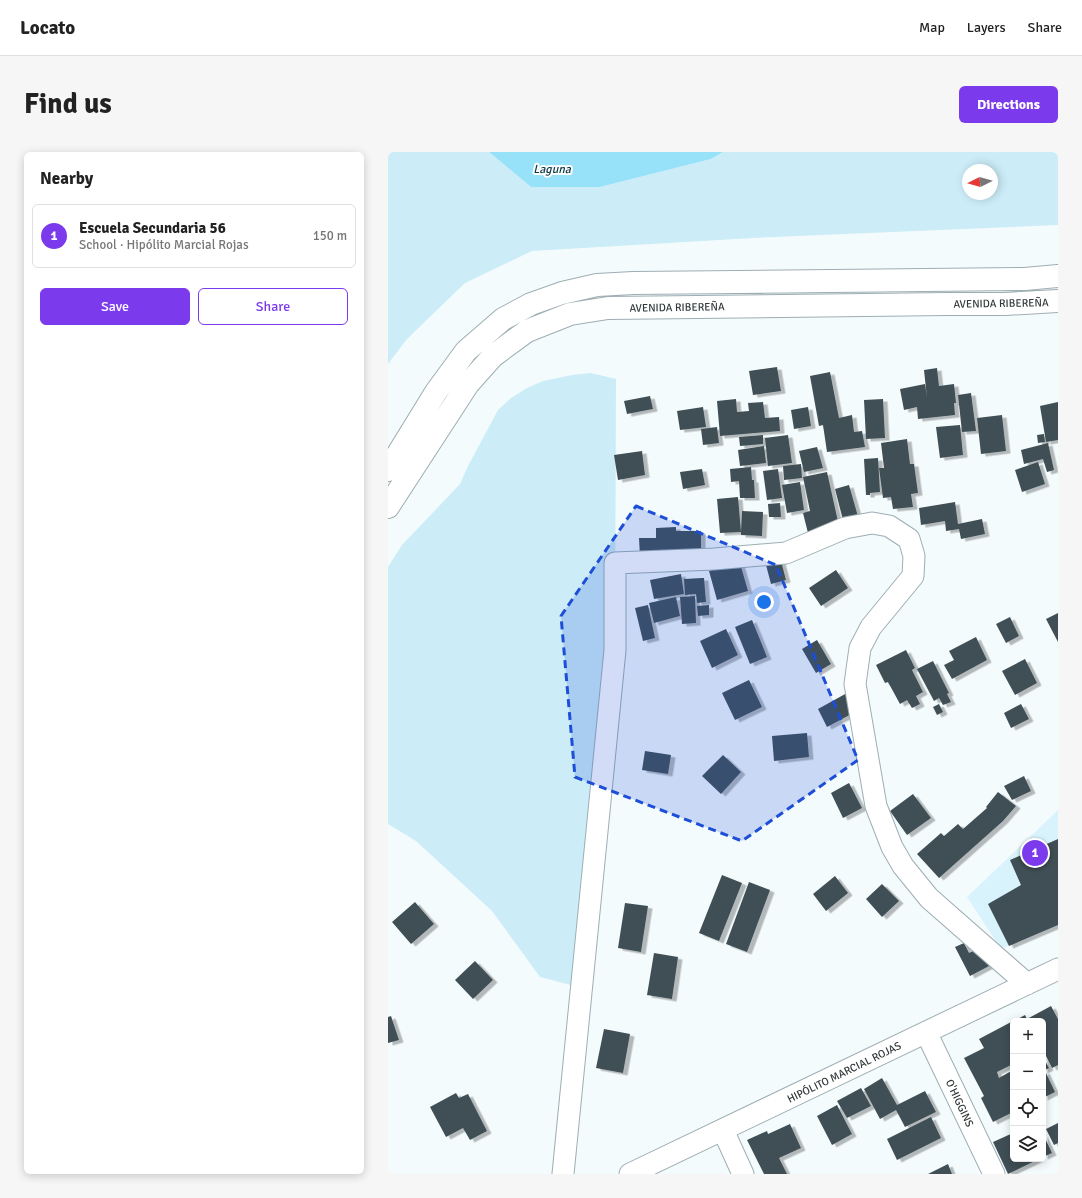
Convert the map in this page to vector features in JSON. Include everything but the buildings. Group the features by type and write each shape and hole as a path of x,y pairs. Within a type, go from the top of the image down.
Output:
{"main road":[{"path":"388,470 436,392 466,351 503,320 531,304 562,293 597,286 633,283 1025,279 1058,276"},
{"name":"AVENIDA RIBEREÑA","path":"388,507 468,384 493,356 527,331 570,314 608,308 1005,304 1058,301"}],"street":[{"path":"563,1174 615,650 615,563 714,559 786,553 845,528 872,523 889,526 908,539 914,556 913,576 871,627 860,648 855,684 876,806 892,847 903,866 929,898 1027,984"},
{"name":"HIPÓLITO MARCIAL ROJAS","path":"636,1172 1058,969"},
{"name":"O'HIGGINS","path":"926,1032 994,1174"},
{"path":"723,1130 743,1174"}],"highlighted area":[{"path":"636,506 776,565 858,760 742,841 575,777 561,616"}],"shaded area":[{"path":"388,152 489,152 531,187 600,187 711,159 723,152 1058,152 1058,225 753,238 532,251 465,283 407,339 388,364"},
{"path":"591,373 616,379 615,650 582,988 540,977 492,911 416,841 388,824 388,567 402,545 460,484 498,410 511,398 527,388 543,381"},
{"path":"1058,810 1058,925 1001,949 967,897"}],"water":[{"name":"Laguna","path":"489,152 723,152 711,159 600,187 531,187"}],"place":[{"name":"Escuela Secundaria 56","path":"1035,853"}]}
